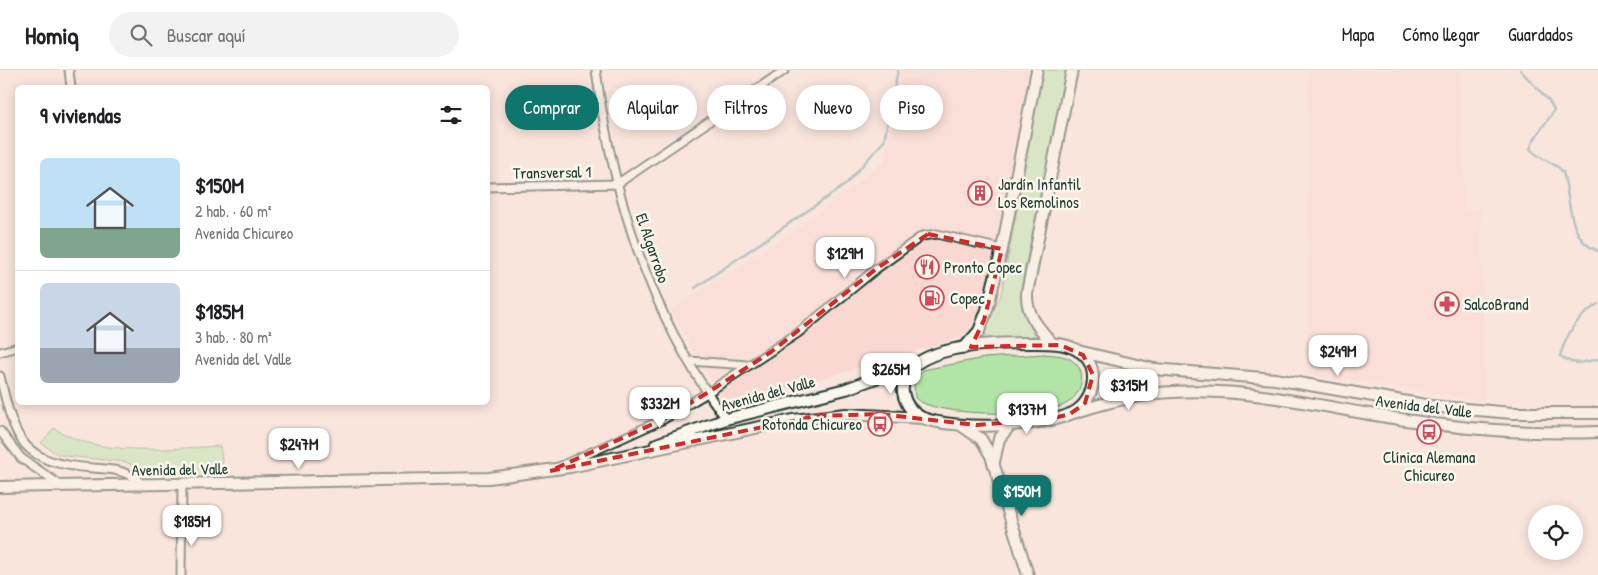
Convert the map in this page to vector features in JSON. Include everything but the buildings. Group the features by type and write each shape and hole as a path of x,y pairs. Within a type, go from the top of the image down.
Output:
{"main road":[{"path":"964,348 979,331 984,320 1002,249 1037,70"},
{"path":"1052,344 1032,318 1028,306 1027,293 1072,70"},
{"name":"Avenida del Valle","path":"600,461 726,419 846,389 939,354 964,348 1013,343 1052,344 1154,369 1275,379 1431,406 1512,413 1598,413"},
{"path":"1070,414 1085,403 1091,393 1093,381 1089,362 1078,350"},
{"path":"915,364 905,377 904,393 910,408 923,418"},
{"name":"Avenida del Valle","path":"0,487 457,480 550,470 600,461 800,418 863,414 923,418 982,425 1011,424 1050,419 1139,396 1203,392 1287,400 1398,419 1457,426 1510,431 1598,432"},
{"path":"956,423 980,439 994,466 1028,575"},
{"path":"994,466 999,439 1011,424"}],"street":[{"path":"69,70 71,85"},
{"name":"El Algarrobo","path":"596,70 617,184 657,303 707,393 726,419"},
{"path":"617,184 785,70"},
{"name":"Transversal 1","path":"490,187 617,184"},
{"path":"550,470 664,419 707,393 798,332 876,269 922,236 937,234 1002,249"},
{"path":"0,352 15,348"},
{"path":"689,361 750,365"},
{"path":"0,376 14,429 22,443 33,452 44,459 68,466 125,471 143,484"},
{"path":"0,431 21,458 60,485"},
{"path":"181,575 182,484"}],"highlighted area":[{"path":"928,234 1002,249 984,320 971,347 1060,345 1083,355 1093,375 1085,403 1070,414 1050,419 976,425 879,414 816,416 550,471 664,419 707,393 771,352 876,269"}],"shaded area":[{"path":"901,70 1030,70 994,260 978,315 966,334 949,341 730,406 721,398 670,310 805,223 884,161 890,130 943,130 943,85 898,85"},
{"path":"1308,70 1460,70 1465,210 1481,209 1485,401 1308,375"}],"green space":[{"path":"1043,70 1066,70 1021,288 1022,310 1035,336 979,340 1001,295"},
{"path":"1044,354 1058,355 1070,359 1080,370 1082,376 1079,390 1064,405 1033,412 964,412 943,409 926,404 915,398 914,382 923,370 984,358"},
{"path":"54,428 71,437 91,444 112,447 157,449 220,446 224,472 151,475 126,462 57,454 41,443"}],"waterway":[{"path":"695,288 845,185 884,141 898,70"},
{"path":"1520,70 1549,101 1554,110 1535,138 1530,149 1563,172 1575,228 1588,246 1598,251"},
{"path":"1598,304 1584,314 1574,326 1560,356 1578,363 1598,359"}],"place":[{"name":"Jardín Infantil Los Remolinos","path":"980,193"},
{"name":"Pronto Copec","path":"927,267"},
{"name":"Copec","path":"932,298"},
{"name":"SalcoBrand","path":"1447,304"},
{"name":"Rotonda Chicureo","path":"880,424"},
{"name":"Clínica Alemana Chicureo","path":"1429,432"}]}
